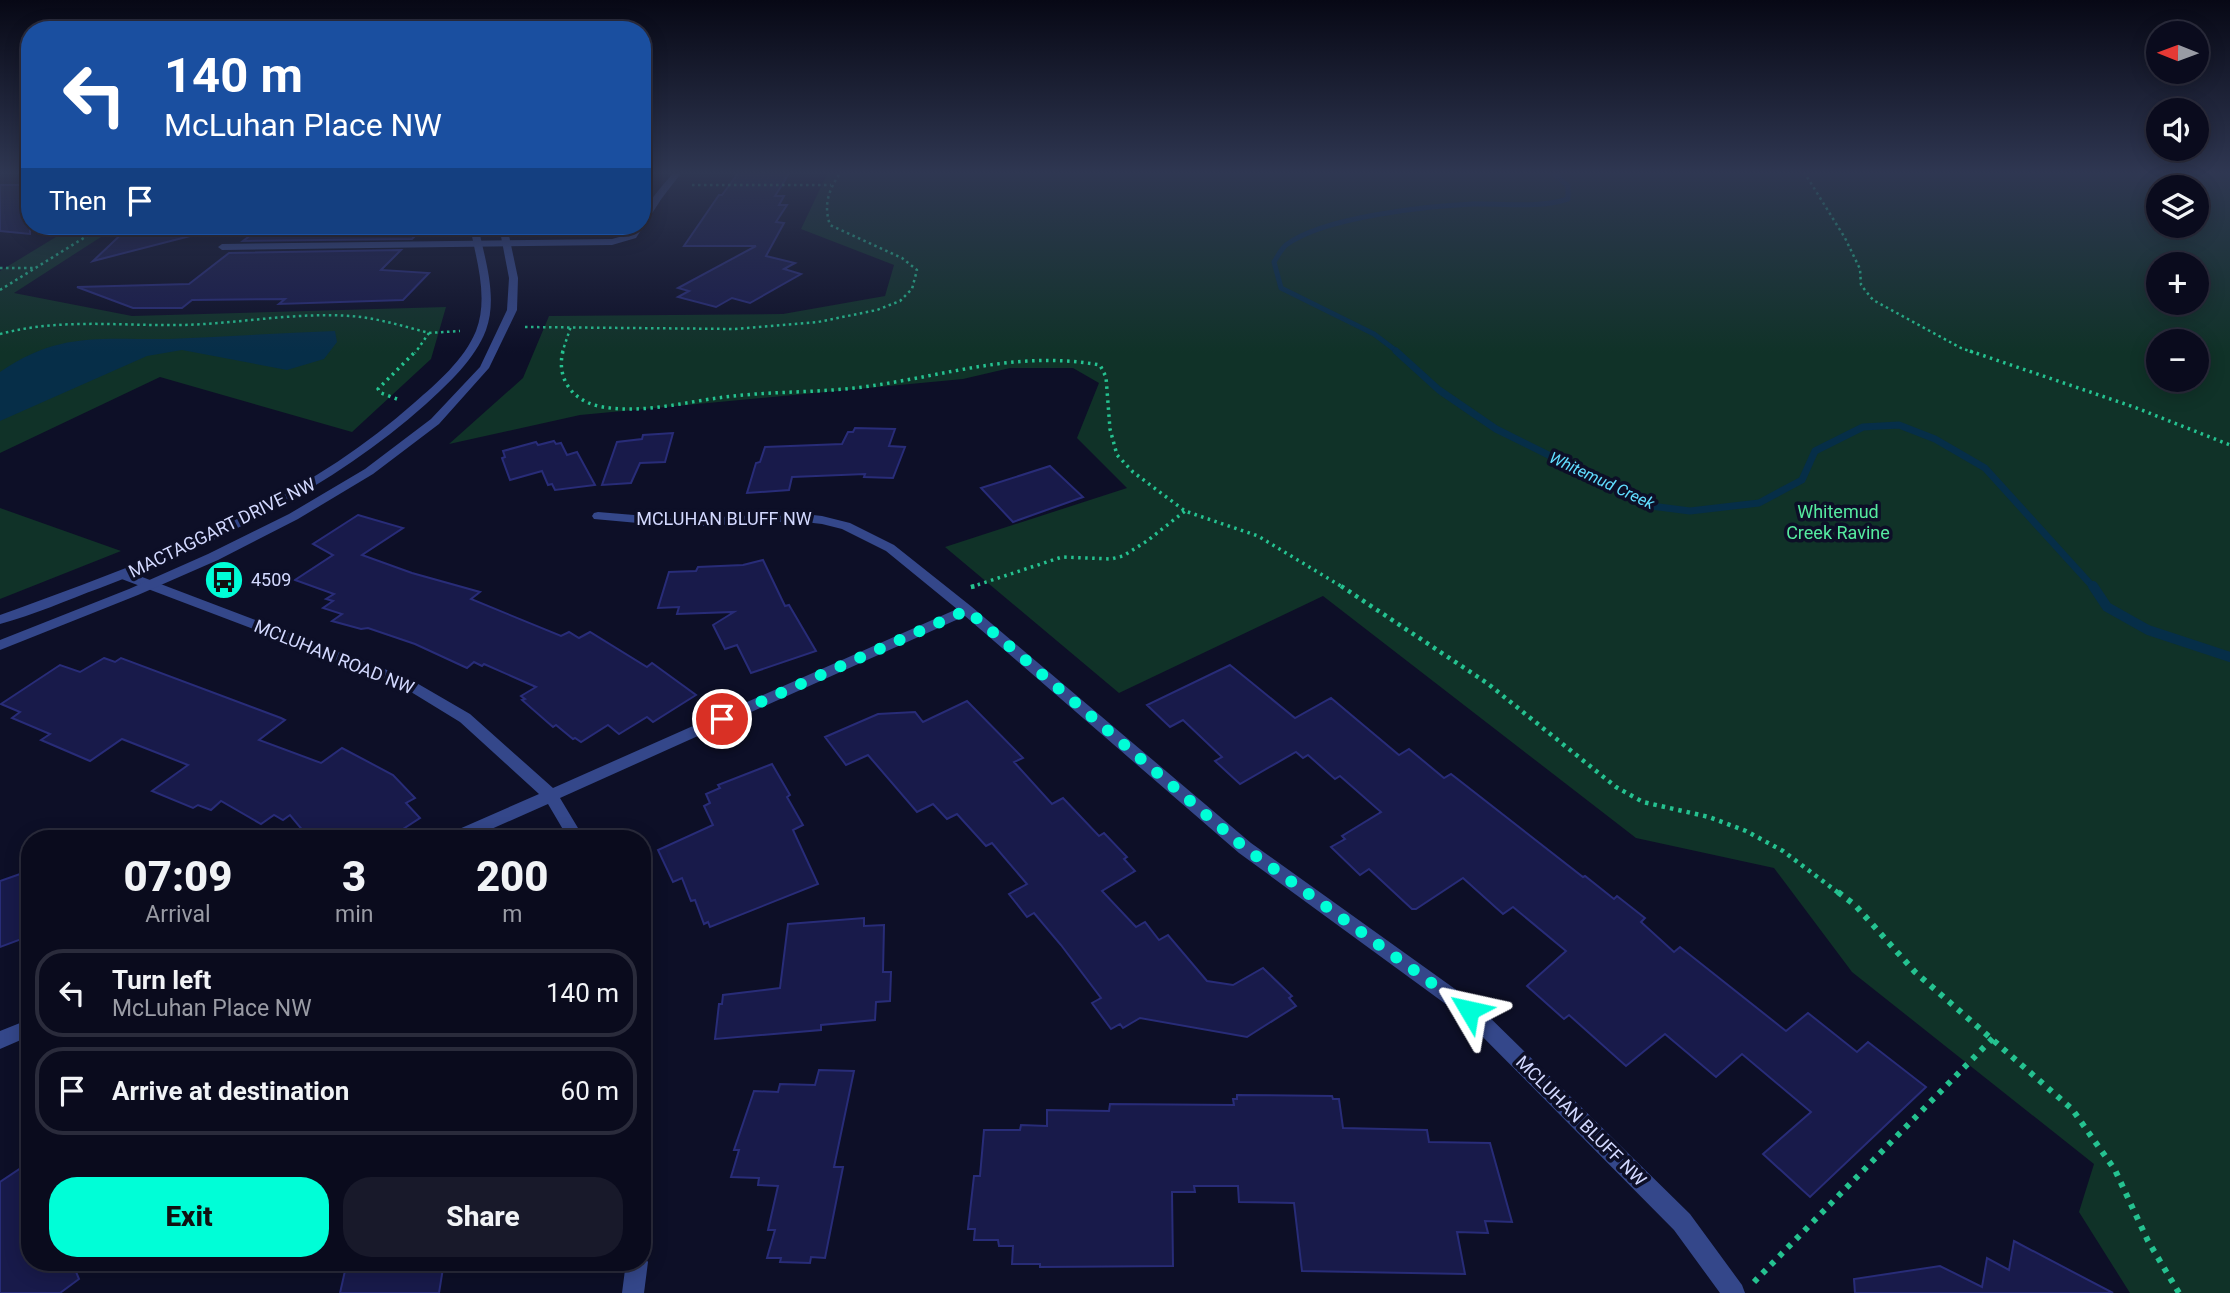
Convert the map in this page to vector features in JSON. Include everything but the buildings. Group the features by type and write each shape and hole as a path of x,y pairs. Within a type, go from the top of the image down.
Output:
{"street":[{"name":"MACTAGGART DRIVE NW","path":"0,620 124,575 219,532 304,487 372,443 425,400 459,363 481,330 486,287 476,235"},
{"name":"MACTAGGART DRIVE NW","path":"0,645 153,586 281,524 367,473 452,404 482,370 505,328 514,298 505,235"},
{"path":"222,247 478,246 620,241 634,235"},
{"name":"MCLUHAN BLUFF NW","path":"598,516 682,523 796,517 846,526 890,548 967,610 1245,848 1469,1010 1682,1222 1734,1293"},
{"name":"MCLUHAN ROAD NW","path":"124,575 403,681 465,718 551,796 571,830"},
{"path":"474,830 967,610"},
{"path":"0,1040 21,1031"},
{"path":"633,1293 636,1271"}],"path":[{"path":"846,232 902,258 917,270 914,289 905,298 852,316 768,330 571,326 558,359 559,373 583,400 607,407 632,408 729,396 866,387 1009,361 1046,358 1100,365 1107,376 1110,429 1117,455 1133,472 1185,511 1258,536 1337,583 1487,683 1616,787 1643,802 1709,817 1733,826 1783,850 1855,905 1915,972 2072,1109 2115,1170 2148,1241 2179,1293"},
{"path":"1841,232 1860,269 1861,285 1872,300 1961,348 2134,407 2230,445"},
{"path":"0,290 88,235"},
{"path":"0,268 35,268"},
{"path":"0,334 41,324 76,320 169,325 300,316 369,318 429,333 413,355 381,384 381,393 397,398"},
{"path":"944,591 988,584 1062,558 1076,556 1103,559 1125,555 1185,511"},
{"path":"1751,1285 1993,1038"}],"green space":[{"name":"Whitemud Creek Ravine","path":"810,232 2146,232 2146,238 2209,238 2209,232 2230,232 2230,1293 2130,1293 2079,1212 2094,1164 1852,972 1774,868 1636,838 1323,596 1119,693 945,547 1127,488 1077,438 1099,383 1073,368 1010,368 963,379 580,415 449,444 523,378 549,316 783,314 885,296 894,265"},
{"path":"59,235 104,235 14,293 132,316 446,307 431,359 352,432 160,377 0,453 0,271"},
{"path":"0,508 121,551 0,599"}],"water":[{"path":"335,331 337,342 324,359 287,370 182,350 147,356 0,421 0,372 22,359 62,344 101,339 169,339"}],"waterway":[{"name":"Whitemud Creek","path":"1310,232 1286,245 1274,262 1281,288 1374,334 1399,353"},
{"name":"Whitemud Creek","path":"1396,351 1439,390 1496,429 1651,506 1690,511 1759,503 1802,480 1815,451 1863,427 1899,425 1935,439 1985,468 2094,588"},
{"name":"Whitemud Creek","path":"2093,586 2107,607 2148,630 2230,657"}],"place":[{"name":"4509","path":"224,580"}],"route":[{"path":"722,719 967,610 1245,848 1469,1010"}]}
